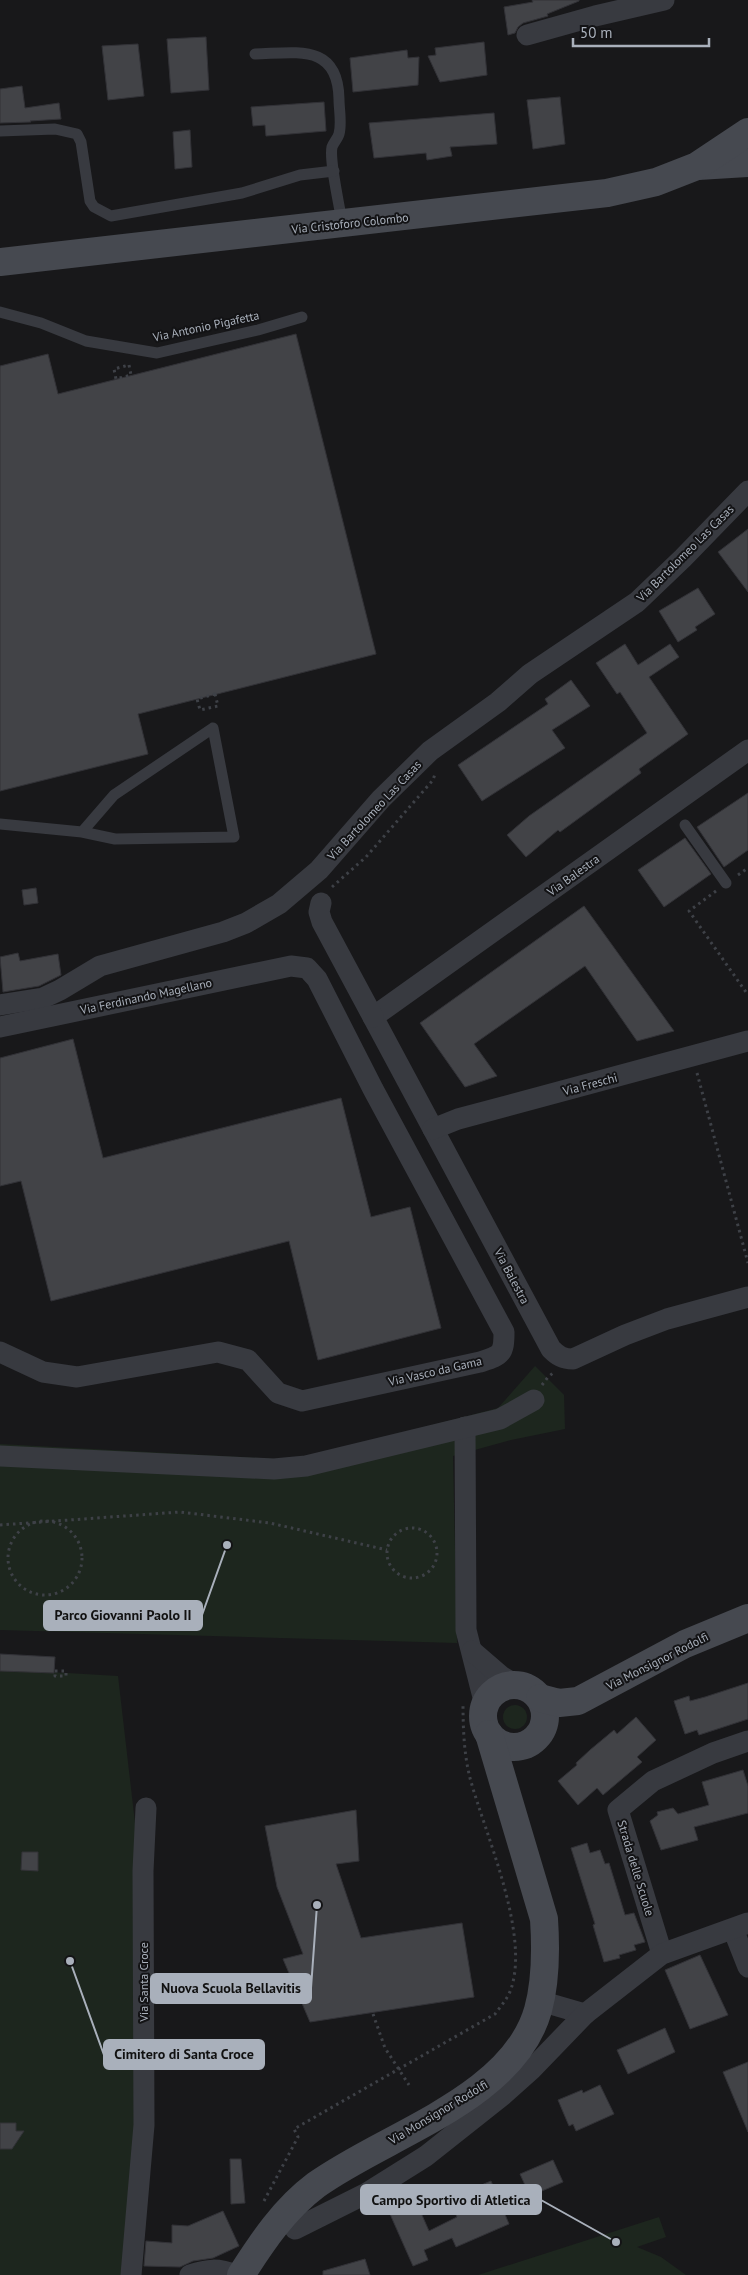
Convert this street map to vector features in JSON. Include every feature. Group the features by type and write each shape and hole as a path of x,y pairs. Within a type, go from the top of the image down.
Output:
{"street":[{"path":"527,35 595,16 664,0"},
{"name":"Via Cristoforo Colombo","path":"0,262 607,193 656,182 697,166 748,132"},
{"name":"Via Cristoforo Colombo","path":"697,166 748,163"},
{"name":"Via Bartolomeo Las Casas","path":"0,1005 43,998 100,966 223,932 246,923 279,904 319,870 381,799 430,750 498,702 530,674 636,602 683,558 748,491"},
{"name":"Via Balestra","path":"373,1017 748,750"},
{"name":"Via Balestra","path":"325,898 320,912 322,922 551,1348 558,1355 565,1359 573,1359 625,1334 748,1297"},
{"name":"Via Ferdinando Magellano","path":"0,1027 291,966"},
{"name":"Via Vasco da Gama","path":"0,1352 43,1372 77,1376 218,1352 248,1360 278,1393 302,1400 480,1362 498,1356 504,1349 504,1332 378,1098 317,979 307,968 291,966"},
{"name":"Via Freschi","path":"433,1129 458,1120 748,1041"},
{"path":"0,1456 282,1468 306,1466 500,1419 534,1400"},
{"path":"465,1427 466,1630 472,1651 475,1701 497,1690 516,1685"},
{"name":"Via Monsignor Rodolfi","path":"489,1734 500,1744 522,1747 595,1694 685,1644 748,1618"},
{"path":"472,1651 501,1676 516,1685"},
{"name":"Via Monsignor Rodolfi","path":"516,1685 533,1692 540,1698 559,1703 578,1701 595,1694"},
{"path":"536,1735 544,1707 540,1698"},
{"name":"Via Monsignor Rodolfi","path":"241,2275 271,2231 296,2202 337,2172 476,2092 504,2068 526,2036 534,2020 540,2001 545,1955 544,1919 505,1784 489,1734 475,1701"},
{"name":"Via Monsignor Rodolfi","path":"505,1784 517,1756 536,1735"},
{"name":"Strada delle Scuole","path":"662,1954 618,1810 653,1780 713,1753 748,1741"},
{"name":"Via Santa Croce","path":"131,2275 144,2125 143,1871 146,1808"},
{"path":"296,2229 368,2193 398,2175 434,2149 531,2070 585,2014 662,1954 741,1926 748,1966"},
{"path":"540,2001 585,2014"},
{"path":"409,2131 421,2144 434,2149"},
{"path":"190,2275 211,2269 223,2270 236,2275"}],"lane":[{"path":"255,54 308,53 330,65 337,81 339,94 339,134 332,148 342,224"},
{"path":"0,131 55,129 77,134 81,142 90,201 94,207 111,216 242,193 300,175 334,171"},
{"name":"Via Antonio Pigafetta","path":"0,312 41,323 86,341 157,354 258,330 302,317"},
{"path":"0,824 82,832 114,839 234,838 213,728 114,795 82,832"},
{"path":"685,825 726,884"}],"path":[{"path":"129,365 131,375 116,379 114,369 129,365"},
{"path":"215,694 218,706 200,710 197,699 215,694"},
{"path":"325,898 331,888 366,857 433,780"},
{"path":"748,868 689,911 748,995"},
{"path":"696,1069 748,1263"},
{"path":"534,1400 548,1376 560,1369"},
{"path":"0,1525 180,1512 270,1523 387,1550"},
{"path":"41,1521 54,1522 66,1527 75,1536 81,1547 81,1565 74,1582 64,1590 52,1595 40,1595 29,1591 19,1584 12,1574 9,1564 9,1552 16,1536 30,1524 41,1521"},
{"path":"410,1528 426,1533 432,1538 436,1554 435,1562 425,1574 410,1578 395,1572 387,1558 387,1550 395,1535 410,1528"},
{"path":"263,2203 298,2137 294,2129 495,2014 505,2002 511,1989 515,1972 513,1928 509,1906 470,1778 462,1734 475,1701"},
{"path":"373,2014 381,2040 409,2086"}],"shaded area":[{"path":"535,1366 564,1395 565,1429 511,1440 453,1456 457,1643 0,1630 0,1444 297,1460 498,1408"},
{"path":"0,1669 118,1676 140,1866 139,2056 127,2275 0,2275"},
{"path":"515,1705 524,1708 527,1717 524,1726 515,1729 506,1726 503,1717 506,1708"},
{"path":"659,2217 666,2237 637,2247 661,2257 686,2275 478,2275"}],"building":[{"path":"532,0 579,1 547,14 548,16 523,23 515,33 508,35 504,7 533,2"},
{"path":"206,37 209,90 171,93 167,39"},
{"path":"484,42 487,75 440,82 428,56 436,55 435,48"},
{"path":"138,44 144,96 108,100 102,46"},
{"path":"407,50 408,58 419,57 418,85 353,92 350,58"},
{"path":"22,86 25,108 59,103 61,119 0,123 0,89"},
{"path":"560,97 565,144 533,149 527,100"},
{"path":"324,102 326,131 266,136 265,125 253,126 251,107"},
{"path":"494,113 497,144 450,147 452,156 427,160 426,153 374,158 369,123"},
{"path":"190,130 192,167 175,169 173,132"},
{"path":"296,334 376,654 138,714 148,754 0,791 0,366 48,354 58,394"},
{"path":"748,529 748,592 718,552"},
{"path":"698,588 715,614 695,627 697,630 678,642 659,611"},
{"path":"625,644 638,665 670,644 679,657 649,677 688,734 639,769 641,773 560,832 558,830 526,857 507,835 529,816 647,733 620,692 617,694 596,663"},
{"path":"571,680 590,706 552,730 565,748 482,801 458,765 548,704 545,699"},
{"path":"748,793 748,850 724,867 697,827"},
{"path":"685,838 711,874 664,907 638,870"},
{"path":"36,888 38,903 24,905 22,890"},
{"path":"584,906 674,1031 637,1041 585,966 474,1044 497,1076 465,1087 420,1023"},
{"path":"18,953 20,961 58,954 61,975 39,986 3,992 0,957"},
{"path":"73,1039 103,1158 341,1098 371,1217 410,1207 441,1328 318,1360 289,1241 51,1301 21,1181 0,1186 0,1058"},
{"path":"0,1654 55,1657 54,1673 0,1671"},
{"path":"748,1683 748,1719 699,1735 697,1730 685,1734 674,1701 689,1696 690,1701"},
{"path":"636,1717 656,1740 637,1757 642,1762 603,1795 597,1788 578,1805 558,1781 614,1730 617,1734"},
{"path":"743,1770 748,1786 748,1813 694,1827 698,1840 661,1850 650,1821 658,1815 657,1812 673,1808 678,1814 709,1805 702,1782"},
{"path":"356,1810 359,1861 336,1864 361,1938 462,1923 474,1997 310,2022 283,1959 303,1954 277,1887 265,1826"},
{"path":"587,1843 590,1853 600,1850 605,1864 609,1863 625,1915 634,1913 645,1942 634,1945 636,1950 619,1955 620,1958 604,1962 593,1925 595,1924 571,1848"},
{"path":"22,1852 38,1852 38,1871 21,1870"},
{"path":"700,1955 728,2015 690,2029 665,1970"},
{"path":"665,2028 675,2052 628,2074 617,2050"},
{"path":"748,2062 748,2132 723,2072"},
{"path":"600,2085 614,2114 576,2131 573,2124 569,2126 558,2100 582,2090 583,2093"},
{"path":"0,2123 16,2123 16,2131 24,2131 12,2149 0,2149"},
{"path":"230,2159 241,2159 245,2203 231,2204"},
{"path":"553,2160 563,2182 530,2196 520,2174"},
{"path":"491,2181 509,2224 456,2247 452,2238 424,2250 428,2260 413,2266 390,2214 404,2208 405,2211 418,2206 429,2231 457,2217 448,2196 461,2191 462,2193"},
{"path":"223,2211 239,2246 213,2258 193,2261 180,2267 144,2266 146,2241 172,2243 172,2225 188,2226"},
{"path":"365,2259 370,2275 323,2275 323,2271"}],"place":[{"name":"Parco Giovanni Paolo II","path":"227,1545"},
{"name":"Nuova Scuola Bellavitis","path":"317,1905"},
{"name":"Cimitero di Santa Croce","path":"70,1961"},
{"name":"Campo Sportivo di Atletica","path":"616,2242"}]}
